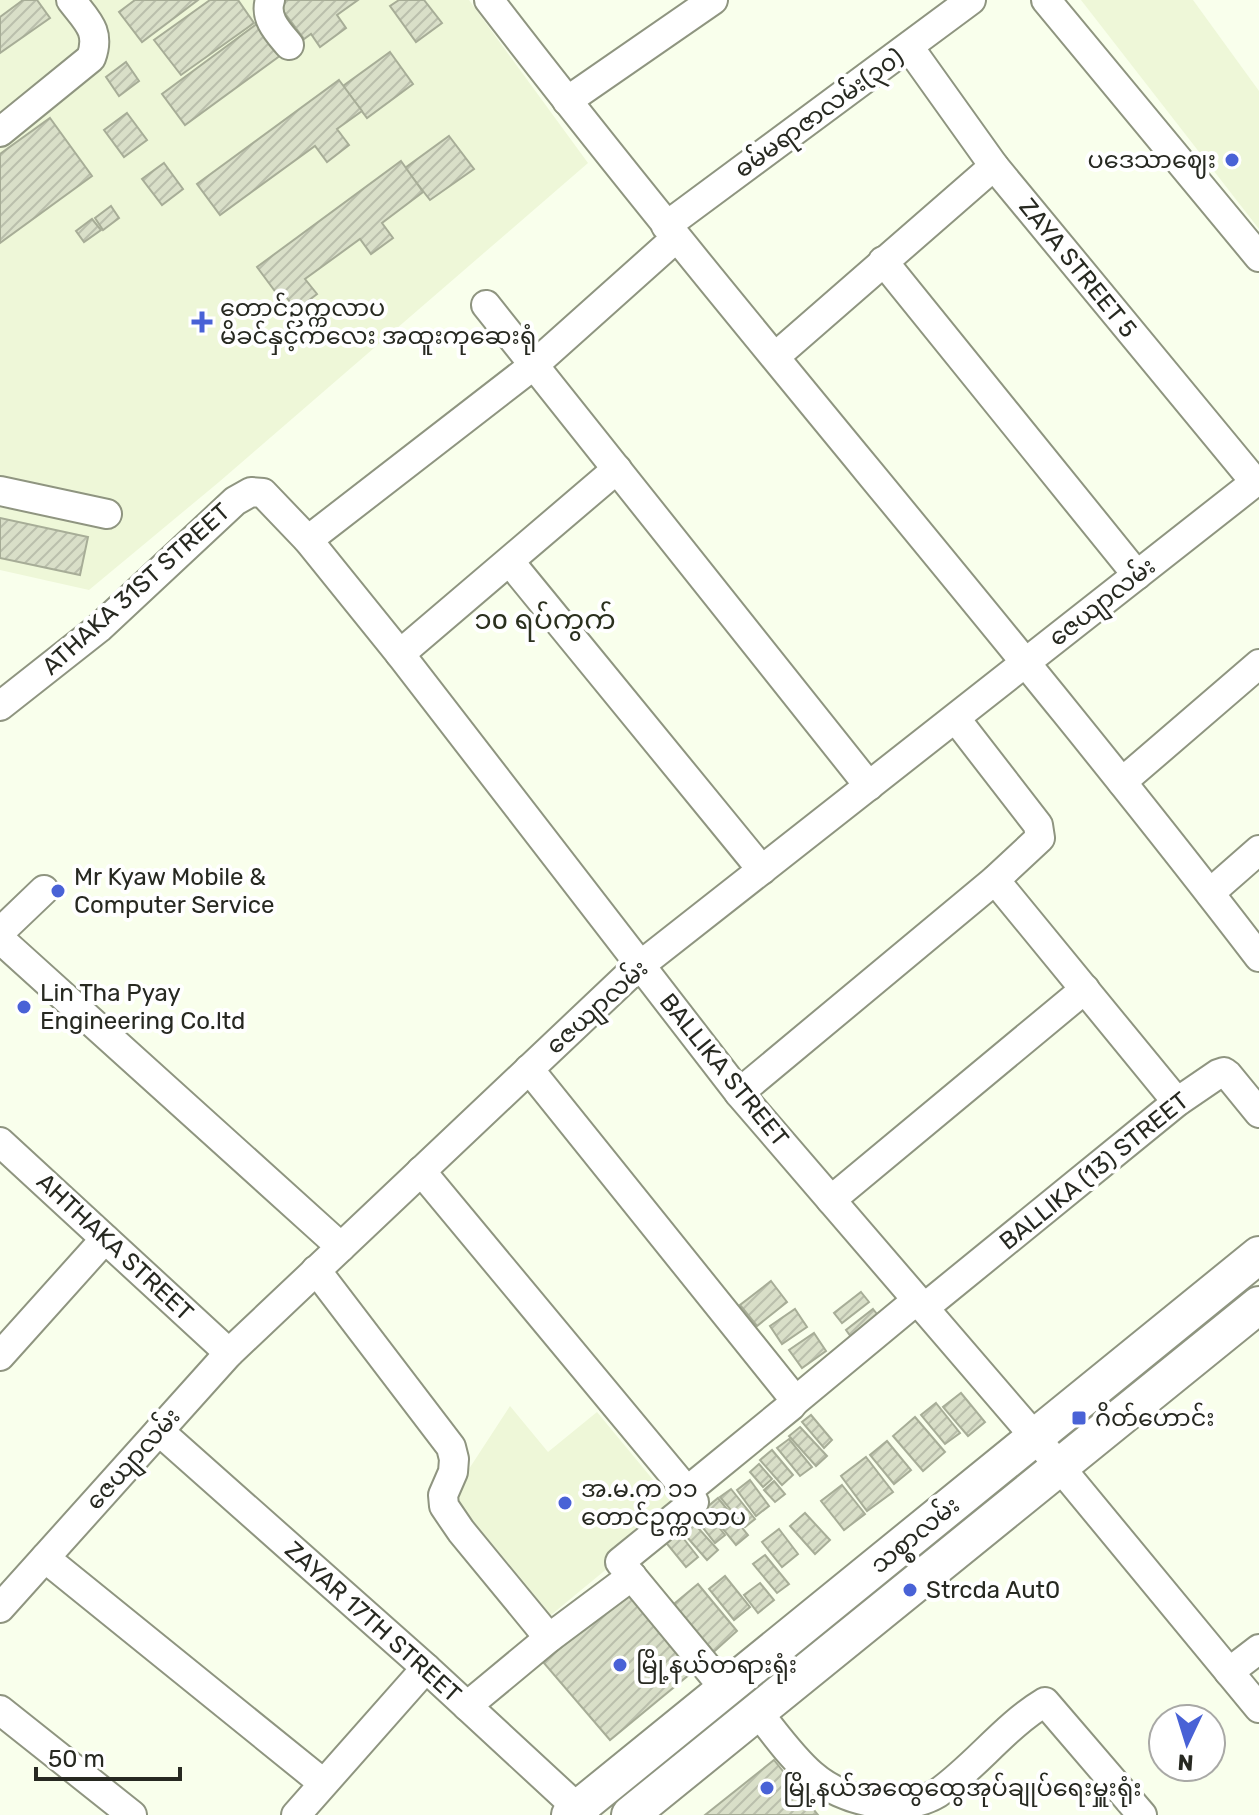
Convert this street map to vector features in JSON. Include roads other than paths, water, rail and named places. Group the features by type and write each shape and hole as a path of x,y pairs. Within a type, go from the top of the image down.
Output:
{"main road":[{"name":"သစ္စာလမ်း","path":"578,1812 684,1722 1259,1255"},
{"name":"သစ္စာလမ်း","path":"630,1815 1259,1305"},
{"path":"684,1722 707,1751"}],"street":[{"path":"0,132 91,58 96,43 94,31 71,0"},
{"path":"270,0 267,6 269,18 289,45"},
{"path":"489,0 671,232 776,356 1122,782 1259,957"},
{"path":"567,101 713,0"},
{"name":"ဓမ်မရာဇာလမ်း(၃၀)","path":"308,540 534,365 671,232 971,0"},
{"path":"1046,0 1259,257"},
{"name":"ZAYA STREET 5","path":"909,47 994,166 1257,480"},
{"path":"776,356 994,166"},
{"path":"883,261 1137,575"},
{"path":"486,305 869,786"},
{"path":"400,654 617,469"},
{"name":"ဇေယျာလမ်း","path":"0,1608 229,1353 641,966 1257,480"},
{"path":"0,491 107,514"},
{"name":"ATHAKA 31ST STREET","path":"0,706 99,628 235,501 251,492 263,493 308,540"},
{"name":"BALLIKA STREET","path":"308,540 400,654 739,1093 1035,1437 1259,1708"},
{"path":"510,562 762,870"},
{"path":"1122,782 1259,664"},
{"path":"739,1093 995,880 1040,838 1038,825 956,719"},
{"path":"1210,893 1259,850"},
{"path":"995,880 1177,1102"},
{"path":"0,932 44,890"},
{"path":"0,939 341,1247"},
{"path":"831,1200 1085,989"},
{"path":"529,1069 794,1402"},
{"name":"BALLIKA (13) STREET","path":"687,1491 794,1402 1177,1102 1224,1072 1259,1113"},
{"name":"AHTHAKA STREET","path":"0,1142 229,1353"},
{"path":"421,1171 694,1502 620,1562 725,1689"},
{"path":"0,1356 105,1239"},
{"path":"316,1270 451,1447 453,1472 443,1495 444,1506 549,1638"},
{"name":"ZAYAR 17TH STREET","path":"159,1431 426,1668 578,1812"},
{"path":"45,1558 323,1783"},
{"path":"467,1706 549,1638 632,1576"},
{"path":"1229,1672 1259,1649"},
{"path":"296,1815 426,1668"},
{"path":"756,1710 813,1776 838,1793 886,1806 944,1805 1045,1702 1142,1815"},
{"path":"0,1710 132,1815"}],"place":[{"name":"ပဒေသာဈေး","path":"1232,160"},
{"name":"တောင်ဥက္ကလာပ မိခင်နှင့်ကလေး အထူးကုဆေးရုံ","path":"202,322"},
{"name":"Mr Kyaw Mobile & Computer Service","path":"58,891"},
{"name":"Lin Tha Pyay Engineering Co.ltd","path":"24,1007"},
{"name":"ဂိတ်ဟောင်း","path":"1079,1418"},
{"name":"အ.မ.က ၁၁ တောင်ဥက္ကလာပ","path":"565,1503"},
{"name":"Strcda Aut0","path":"910,1590"},
{"name":"မြို့နယ်တရားရုံး","path":"620,1665"},
{"name":"မြို့နယ်အထွေထွေအုပ်ချုပ်ရေးမှူးရုံး","path":"767,1788"}],"district":[{"name":"၁o ရပ်ကွက်","path":"545,619"}]}
